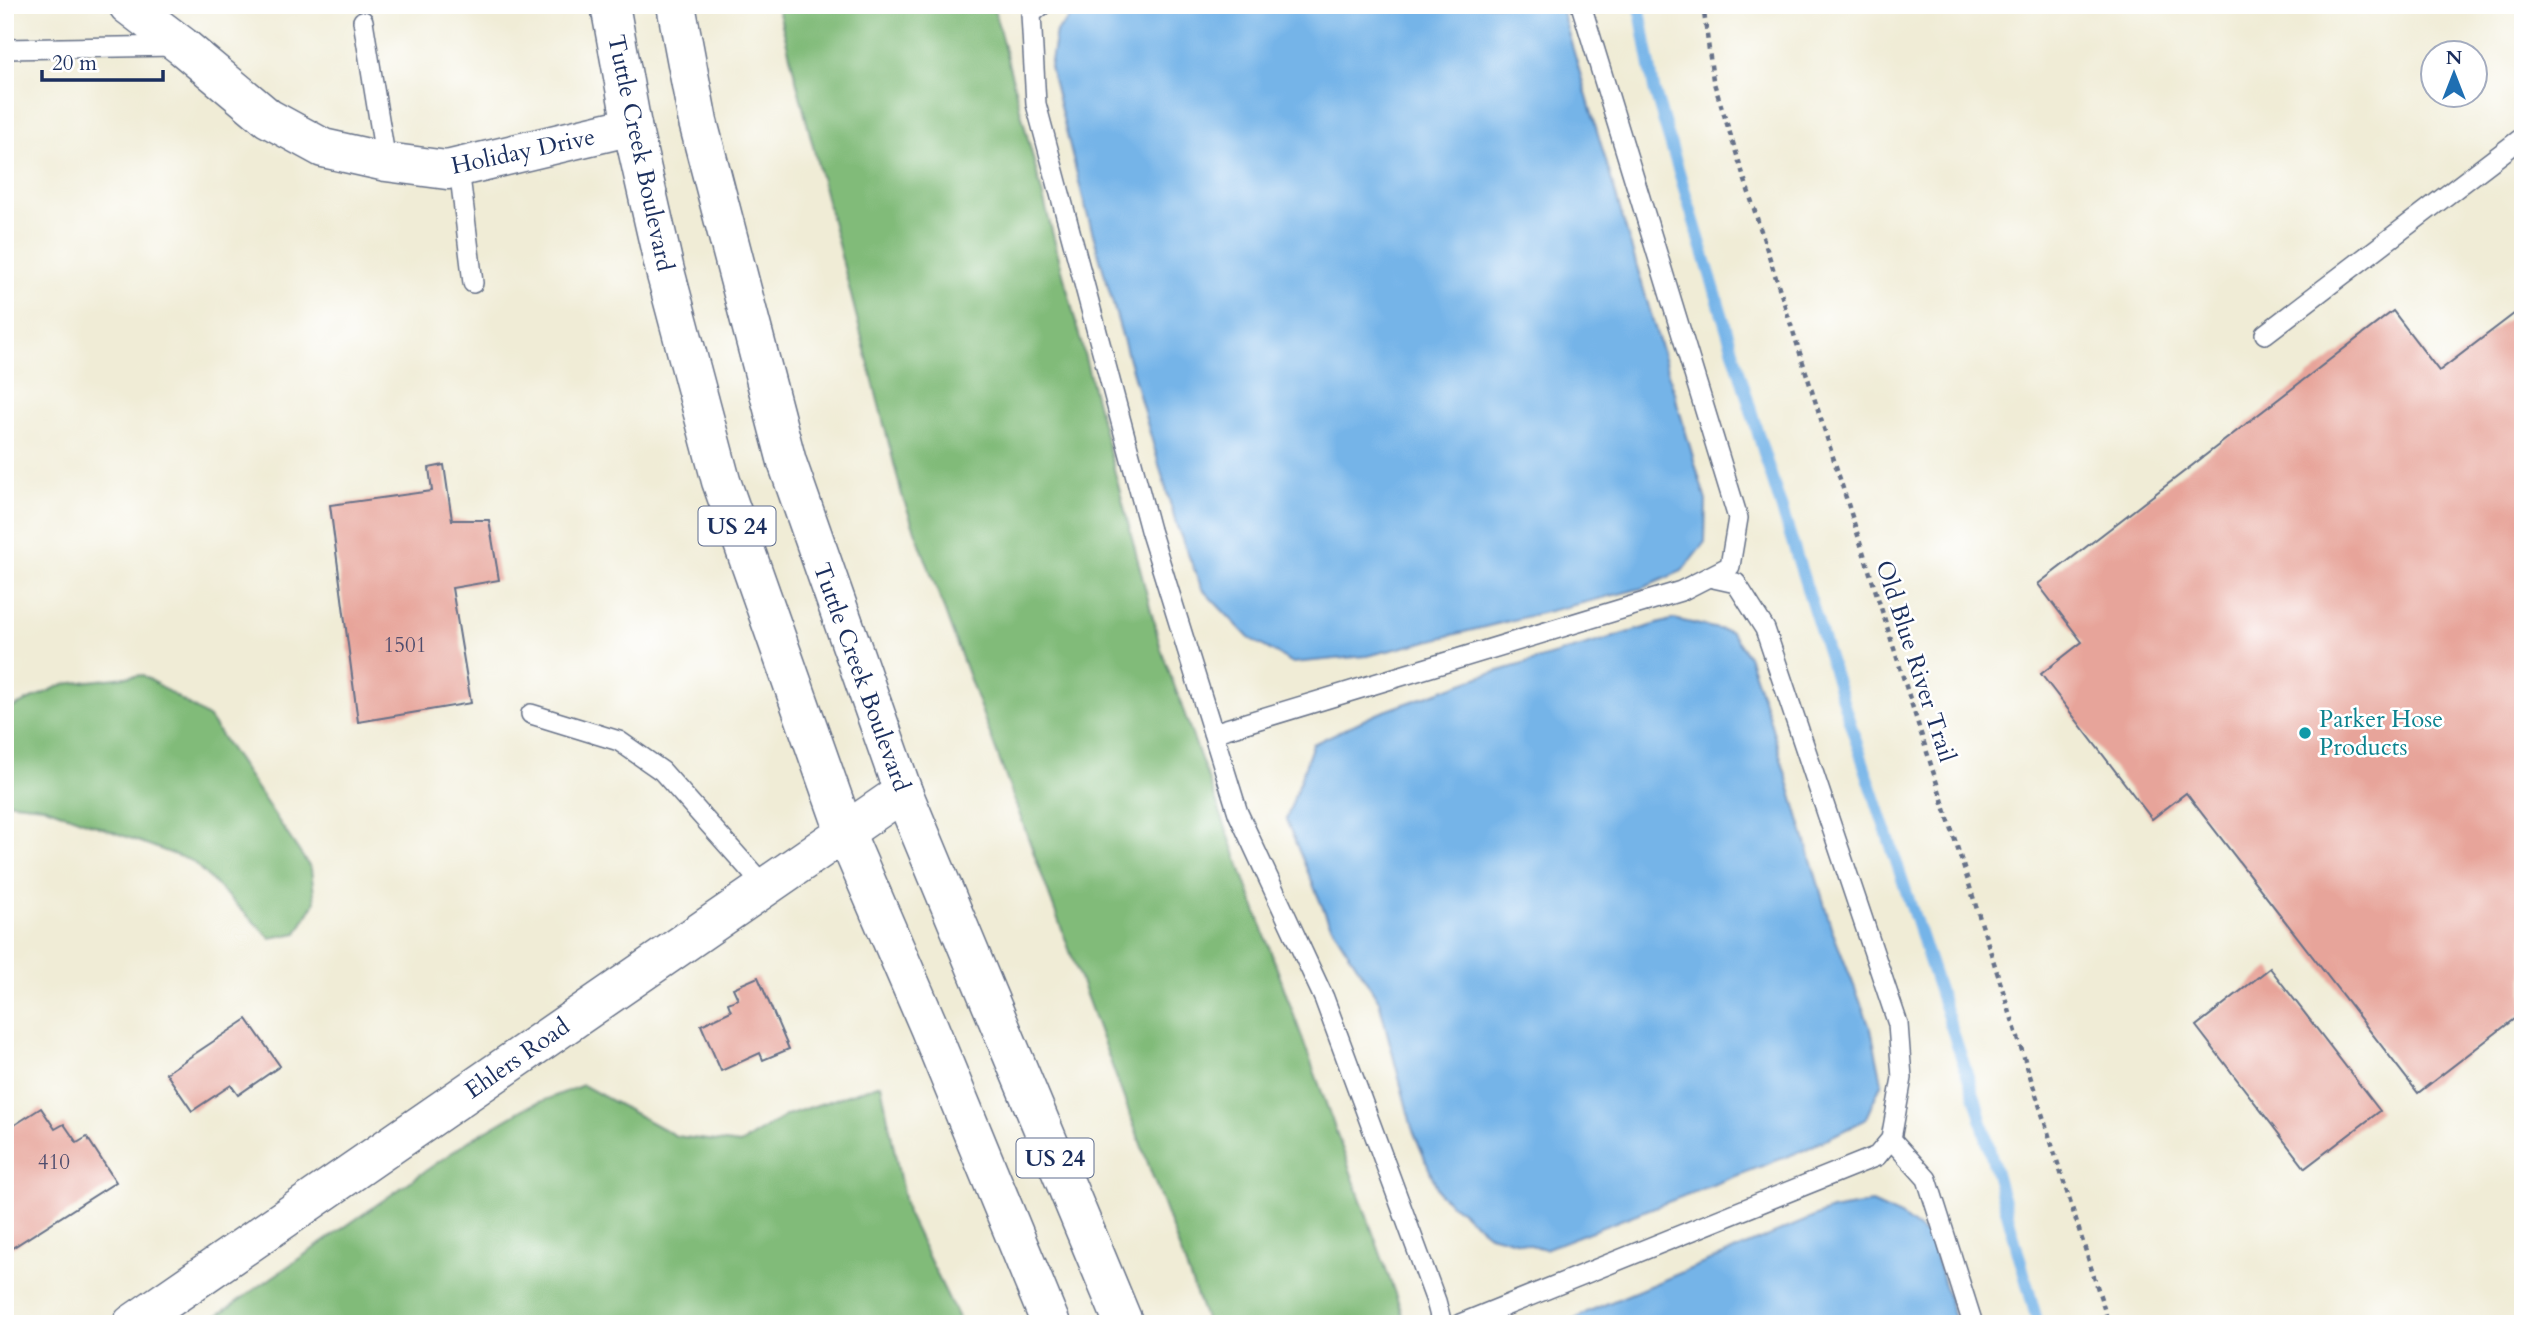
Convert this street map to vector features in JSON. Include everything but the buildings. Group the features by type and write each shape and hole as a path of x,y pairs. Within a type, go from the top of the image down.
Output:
{"main road":[{"name":"Holiday Drive","path":"128,5 268,118 323,148 386,163 447,170 632,126"},
{"name":"Tuttle Creek Boulevard","path":"610,5 632,126 665,271 722,481 845,832 929,1027 1051,1324"},
{"name":"Tuttle Creek Boulevard","path":"676,5 698,122 787,462 903,792 1124,1324"},
{"name":"Ehlers Road","path":"132,1324 903,792"}],"lane":[{"path":"1042,5 1031,13 1036,104 1150,530 1238,813 1324,998 1436,1301 1442,1324"},
{"path":"1213,733 1681,591 1730,566 1738,518 1581,5"},
{"path":"363,21 386,163"},
{"path":"5,50 181,46"},
{"path":"2265,334 2523,137"},
{"path":"459,168 473,283"},
{"path":"1460,1324 1877,1156 1891,1139 1902,1078 1898,1024 1765,629 1736,583 1709,577"},
{"path":"531,714 619,741 663,771 765,887"},
{"path":"1891,1139 1927,1179 1973,1324"}],"path":[{"name":"Old Blue River Trail","path":"1703,5 1713,80 2109,1324"}],"green space":[{"path":"777,5 993,5 1161,649 1406,1324 1207,1324 902,495"},
{"path":"143,675 209,718 311,869 315,902 297,933 270,938 192,861 43,806 5,802 5,711 64,684"},
{"path":"881,1084 907,1213 961,1324 209,1324 215,1317 470,1140 527,1107 583,1085 676,1136 740,1144 787,1115"}],"water":[{"path":"1082,5 1560,5 1706,501 1705,542 1682,571 1643,588 1367,656 1293,663 1249,638 1202,589 1176,524 1085,206 1050,67 1056,32"},
{"path":"1674,619 1731,632 1748,656 1832,930 1871,1029 1882,1082 1865,1120 1804,1150 1545,1249 1489,1234 1440,1195 1412,1128 1379,1001 1328,920 1286,820 1313,744 1374,715 1479,677"},
{"path":"1872,1203 1901,1216 1930,1238 1956,1324 1568,1324 1587,1312 1831,1210"}],"waterway":[{"path":"1639,5 1654,89 1763,450 1846,711 1976,1101 2038,1324"}],"place":[{"name":"Parker Hose Products","path":"2305,733"}]}
